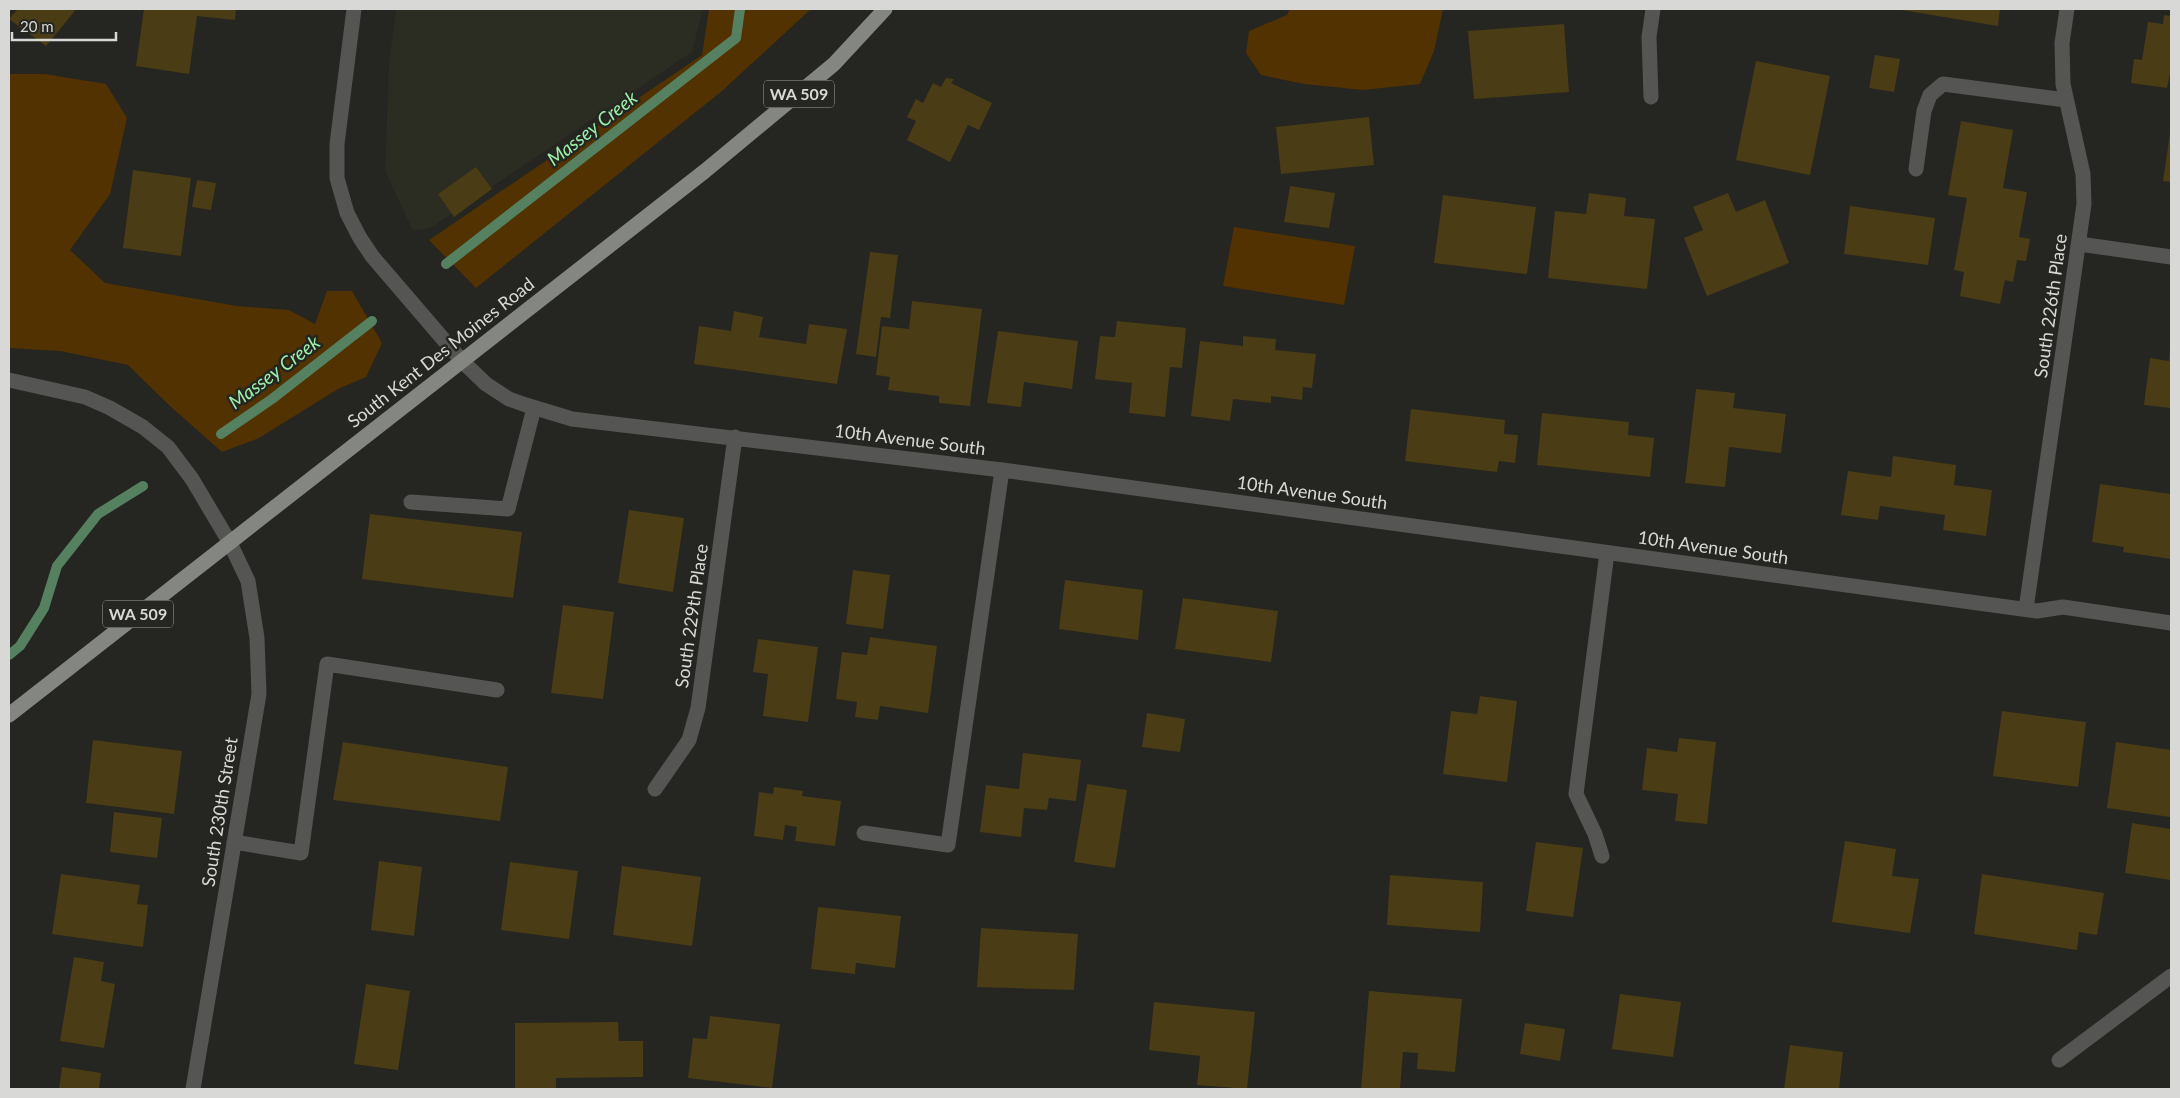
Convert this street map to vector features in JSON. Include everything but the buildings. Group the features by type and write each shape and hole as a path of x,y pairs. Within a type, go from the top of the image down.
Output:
{"main road":[{"name":"South Kent Des Moines Road","path":"9,715 705,171 834,64 885,9"}],"street":[{"path":"354,9 337,144 337,178 347,213 372,256 462,361"},
{"path":"1651,97 1649,37 1653,9"},
{"name":"South 226th Place","path":"2026,610 2084,204 2083,174 2063,84 2062,44 2067,9"},
{"path":"1916,169 1924,111 1930,96 1943,84 2066,100"},
{"path":"2078,244 2171,257"},
{"name":"10th Avenue South","path":"462,361 496,392 534,408 572,419 1002,470 2026,610 2037,611 2063,607 2171,623"},
{"path":"9,380 85,397 110,408 143,427 168,447 192,479 230,543"},
{"path":"411,502 508,509 534,408"},
{"name":"South 229th Place","path":"655,789 688,740 698,708 734,438"},
{"path":"864,833 948,845 1002,470"},
{"name":"South 230th Street","path":"193,1089 259,694 257,638 248,581 230,543"},
{"path":"1602,856 1595,834 1576,794 1607,553"},
{"path":"234,842 301,853 327,664 497,690"},
{"path":"2059,1060 2171,976"}],"shaded area":[{"path":"396,9 703,9 692,52 431,228 413,231 385,171 389,63"},
{"path":"709,9 811,9 722,91 476,288 429,240 702,55"},
{"path":"1290,9 1443,9 1434,51 1420,84 1363,90 1304,84 1261,75 1246,53 1249,31 1287,15"},
{"path":"9,74 45,74 106,84 127,118 110,194 70,250 105,283 237,306 289,310 315,324 327,291 352,291 382,343 366,377 338,389 259,438 222,452 170,406 128,365 60,351 9,348"},
{"path":"1234,227 1355,246 1344,305 1223,286"}],"waterway":[{"name":"Massey Creek","path":"446,264 736,38 740,9"},
{"name":"Massey Creek","path":"221,434 272,399 372,321"},
{"name":"Massey Creek","path":"9,655 20,646 44,608 57,566 98,514 143,486"}]}
